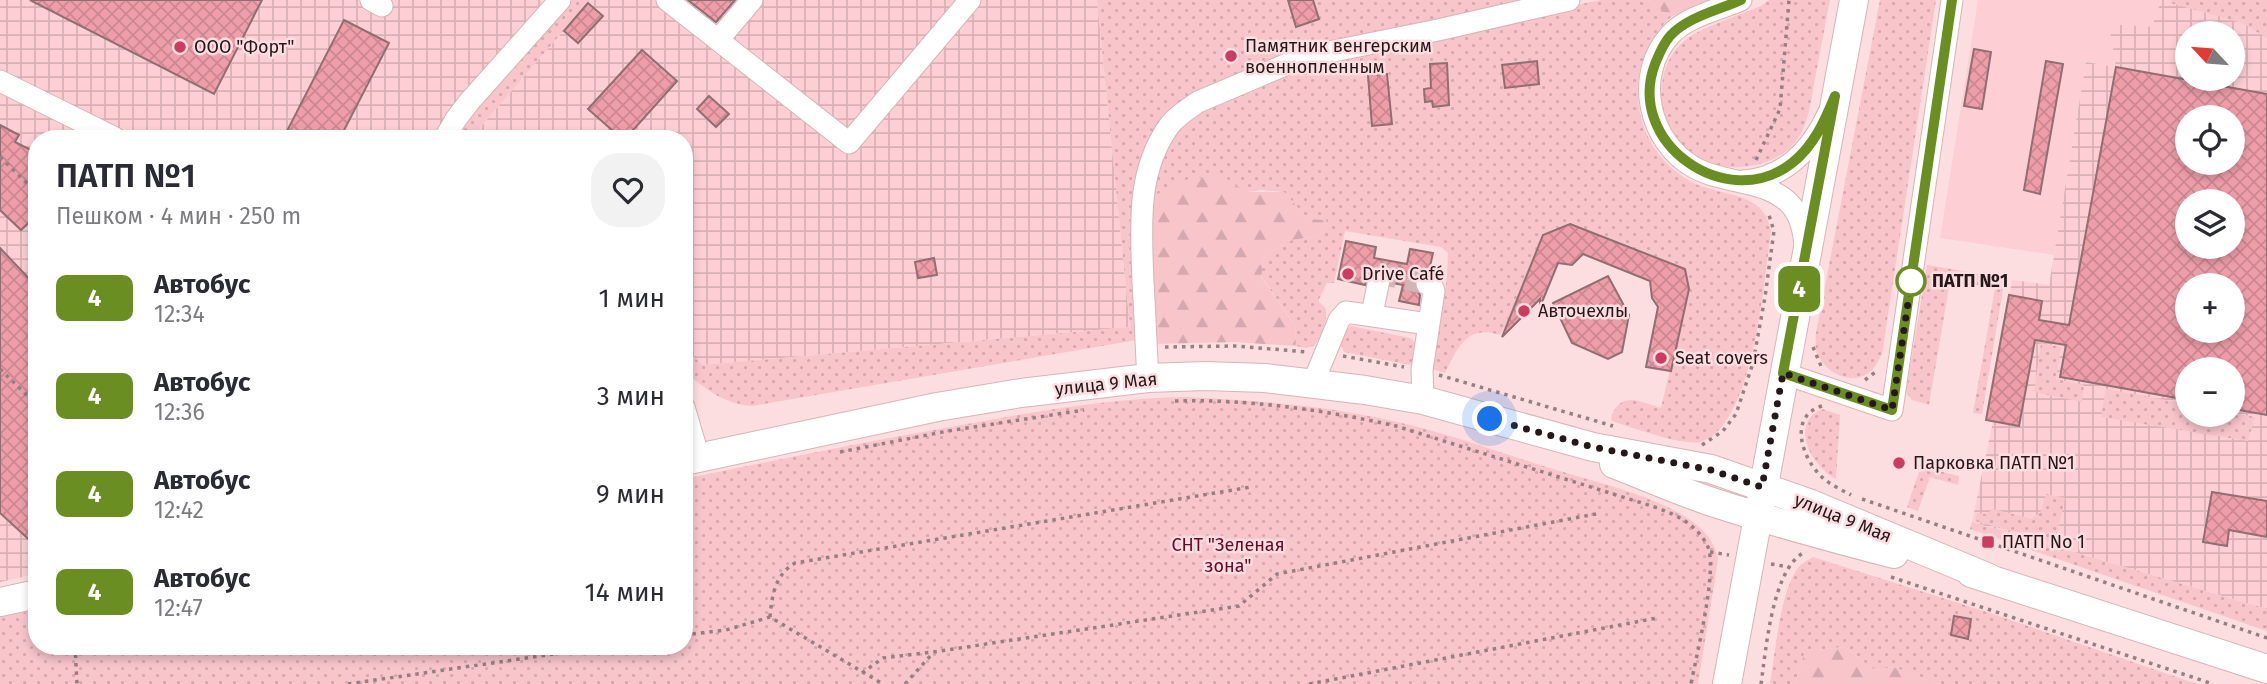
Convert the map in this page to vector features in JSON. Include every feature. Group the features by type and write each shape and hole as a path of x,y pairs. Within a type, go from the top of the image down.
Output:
{"main road":[{"path":"1727,684 1854,0"},
{"name":"улица 9 Мая","path":"693,460 937,407 1021,393 1147,378 1205,376 1314,383 1423,400 1593,447 1711,470 1811,504 1989,578"},
{"name":"улица 9 Мая","path":"1530,431 1706,500 1804,531 1989,578 2267,669"},
{"path":"0,601 28,596"}],"street":[{"path":"450,130 469,102 560,0"},
{"path":"667,0 849,143 970,0"},
{"path":"718,40 752,0"},
{"path":"1147,378 1140,228 1145,182 1150,163 1164,135 1184,112 1198,102 1304,57 1569,0"},
{"path":"1783,373 1843,387 1892,410 1952,0"},
{"path":"1734,2 1685,23 1670,35 1660,50 1652,72 1650,94 1653,117 1662,138 1677,156 1695,168 1775,193 1788,203 1798,216 1804,233 1805,253"},
{"path":"0,81 99,130"},
{"path":"1744,182 1775,174 1794,162 1821,128 1835,96"},
{"path":"1372,314 1379,280"},
{"path":"1423,400 1422,370 1434,291 1432,286 1427,284"},
{"path":"1314,383 1344,313 1348,311 1372,314 1428,324"}],"path":[{"path":"1697,446 1716,438 1736,414 1753,363 1774,231 1768,211 1747,195 1744,182 1766,143 1780,109 1789,0"},
{"path":"0,157 28,184"},
{"path":"1813,335 1812,347 1819,362 1843,387 1840,411 1822,406 1813,409 1806,416 1801,435 1802,446 1819,475 1834,486 1856,497 2267,638"},
{"path":"1146,348 1235,346 1326,353 1422,370 1623,429"},
{"path":"1843,387 1876,374 1884,362"},
{"path":"0,369 28,396"},
{"path":"1164,402 1258,405 1371,420 1509,461 1664,510 1678,517 1699,534 1710,552 1707,595 1691,684"},
{"path":"830,454 948,431 1094,409"},
{"path":"770,617 773,594 779,579 785,569 795,563 1251,487"},
{"path":"862,673 883,657 933,652 1239,606 1277,575 1601,513"},
{"path":"1761,684 1776,601 1783,579 1794,560 1805,552 1811,552"},
{"path":"1884,575 2213,684"},
{"path":"693,634 726,629 770,617 883,684"},
{"path":"1309,684 1657,618"},
{"path":"905,684 933,652"},
{"path":"75,655 77,684"},
{"path":"348,684 547,655"}],"shaded area":[{"path":"0,0 542,0 541,5 449,109 437,130 28,130 28,576 0,582"},
{"path":"590,0 1097,0 1130,327 703,365 693,357 693,130 478,130"},
{"path":"1978,0 2161,0 2152,28 2116,67 2086,62 2054,255 1940,238"},
{"path":"2161,0 2267,0 2267,609 1972,522 1993,421 1987,420 2012,280 2049,285 2086,62 2116,67 2109,24 2152,27"}],"green space":[{"path":"572,0 590,0 478,130 462,130 470,117"},
{"path":"1097,0 1540,0 1302,51 1159,135 1137,340 752,406 742,405 715,394 693,378 693,357 703,365 1130,327"},
{"path":"1601,0 1648,0 1671,17 1655,36 1644,58 1638,104 1644,127 1654,148 1670,166 1690,181 1750,201 1767,217 1771,231 1760,315 1744,381 1733,409 1718,431 1700,442 1656,435 1612,421 1611,417 1615,408 1626,401 1639,401 1661,408 1689,289 1685,269 1570,224 1543,235 1508,322 1500,335 1489,332 1472,335 1459,347 1445,373 1432,369 1447,277 1448,253 1441,247 1345,231 1334,283 1327,283 1318,301 1326,310 1323,328 1315,345 1307,348 1296,346 1295,326 1261,276 1264,258 1287,241 1321,235 1326,220 1308,219 1284,192 1262,190 1246,192 1148,226 1155,164 1187,116 1337,52"},
{"path":"1648,0 1712,0 1671,17"},
{"path":"1769,0 1830,0 1806,122 1792,146 1768,161 1726,167 1699,159 1680,145 1668,124 1661,90 1664,72 1675,51 1688,38"},
{"path":"1880,0 1936,0 1882,354 1873,369 1865,375 1848,378 1832,371 1820,358 1816,348 1816,333"},
{"path":"2172,0 2267,0 2267,38 2245,25 2245,21 2235,21 2170,3"},
{"path":"1223,176 1246,192 1284,192 1308,219 1327,220 1321,235 1287,241 1264,258 1261,277 1295,326 1296,346 1235,342 1153,344 1148,226 1157,194 1188,179"},
{"path":"1927,265 2005,278 1982,414 1973,413 1995,288 1950,281 1929,405 1912,400 1906,392"},
{"path":"1351,326 1410,338 1416,346 1413,364 1344,352 1340,343"},
{"path":"2041,343 2061,347 2056,379 2084,385 2082,402 2034,392"},
{"path":"2106,389 2175,402 2175,427 2245,427 2245,415 2255,417 2248,441 2101,417"},
{"name":"СНТ \"Зеленая зона\"","path":"1159,398 1252,401 1358,414 1408,424 1618,488 1679,513 1709,538 1718,560 1698,684 0,684 0,617 28,612 28,655 693,655 693,477 1043,411"},
{"path":"1822,409 1840,415 1836,479 1812,456 1805,435 1806,425 1812,416"},
{"path":"1927,468 1959,476 1958,485 1930,477 1918,511 1907,507 1919,472"},
{"path":"2046,494 2065,498 2055,543 1975,521 1977,513 1986,514 1993,509 2032,519 2041,511"},
{"path":"1972,522 2267,609 2267,631 1970,529"},
{"path":"1813,557 1987,612 2197,684 1931,684 1894,667 1875,670 1844,647 1805,651 1795,684 1770,684 1779,625 1790,582 1803,563"},
{"path":"1844,647 1875,670 1894,667 1928,680 1931,684 1795,684 1805,651"}],"building":[{"name":"ООО \"Форт\"","path":"30,0 262,0 214,94"},
{"path":"688,0 735,0 716,22"},
{"path":"1288,0 1313,0 1319,19 1296,27"},
{"path":"588,3 603,16 578,43 564,31"},
{"path":"344,20 389,43 344,130 288,130"},
{"path":"1974,49 1991,52 1982,109 1964,106"},
{"path":"642,50 677,81 633,130 612,130 588,109"},
{"path":"1537,61 1539,84 1505,88 1502,65"},
{"path":"2046,61 2063,64 2040,194 2024,190"},
{"path":"1447,63 1449,105 1433,107 1432,101 1425,102 1424,89 1431,88 1430,64"},
{"path":"2116,67 2175,78 2175,91 2245,90 2267,94 2267,415 2245,411 2245,357 2175,357 2175,398 2060,377 2066,345 2035,340 2019,426 1986,420 2009,295 2042,301 2039,320 2069,325"},
{"path":"1387,74 1392,124 1372,126 1368,75"},
{"path":"709,96 729,114 716,127 697,109"},
{"path":"0,125 19,135 15,142 28,148 28,223 21,230 0,210"},
{"path":"1570,224 1685,269 1689,289 1671,371 1646,367 1658,307 1652,298 1650,281 1583,254 1572,265 1558,263 1540,307 1540,299 1502,337 1543,235"},
{"path":"1346,241 1376,247 1374,258 1407,264 1410,249 1433,253 1429,271 1419,273 1415,280 1414,287 1420,295 1419,305 1399,301 1403,285 1392,283 1391,275 1382,267 1370,271 1365,285 1338,279"},
{"path":"0,248 28,278 28,539 0,513"},
{"path":"934,258 937,275 918,278 915,262"},
{"path":"1608,276 1629,315 1622,352 1608,359 1572,343 1553,303"},
{"path":"2212,492 2267,501 2267,537 2229,530 2227,546 2203,542"},
{"path":"1954,616 1971,619 1968,639 1951,635"}],"tunnel":[{"path":"1379,280 1380,276 1385,275 1427,284"}],"bus line":[{"name":"4","path":"1741,0 1685,23 1670,35 1660,50 1652,72 1650,94 1653,117 1662,138 1677,156 1695,168 1734,181 1755,180 1775,174 1794,162 1821,128 1835,96 1783,373 1892,410 1952,0"}],"place":[{"name":"ООО \"Форт\"","path":"180,47"},
{"name":"Памятник венгерским военнопленным","path":"1231,56"},
{"name":"Drive Café","path":"1348,274"},
{"name":"ПАТП №1","path":"1911,281"},
{"name":"Авточехлы","path":"1524,311"},
{"name":"Seat covers","path":"1661,358"},
{"name":"Парковка ПАТП №1","path":"1899,463"},
{"name":"ПАТП No 1","path":"1988,542"}],"route":[{"path":"1490,419 1593,447 1711,470 1762,487 1783,373 1892,410 1912,276 1911,281"}]}
